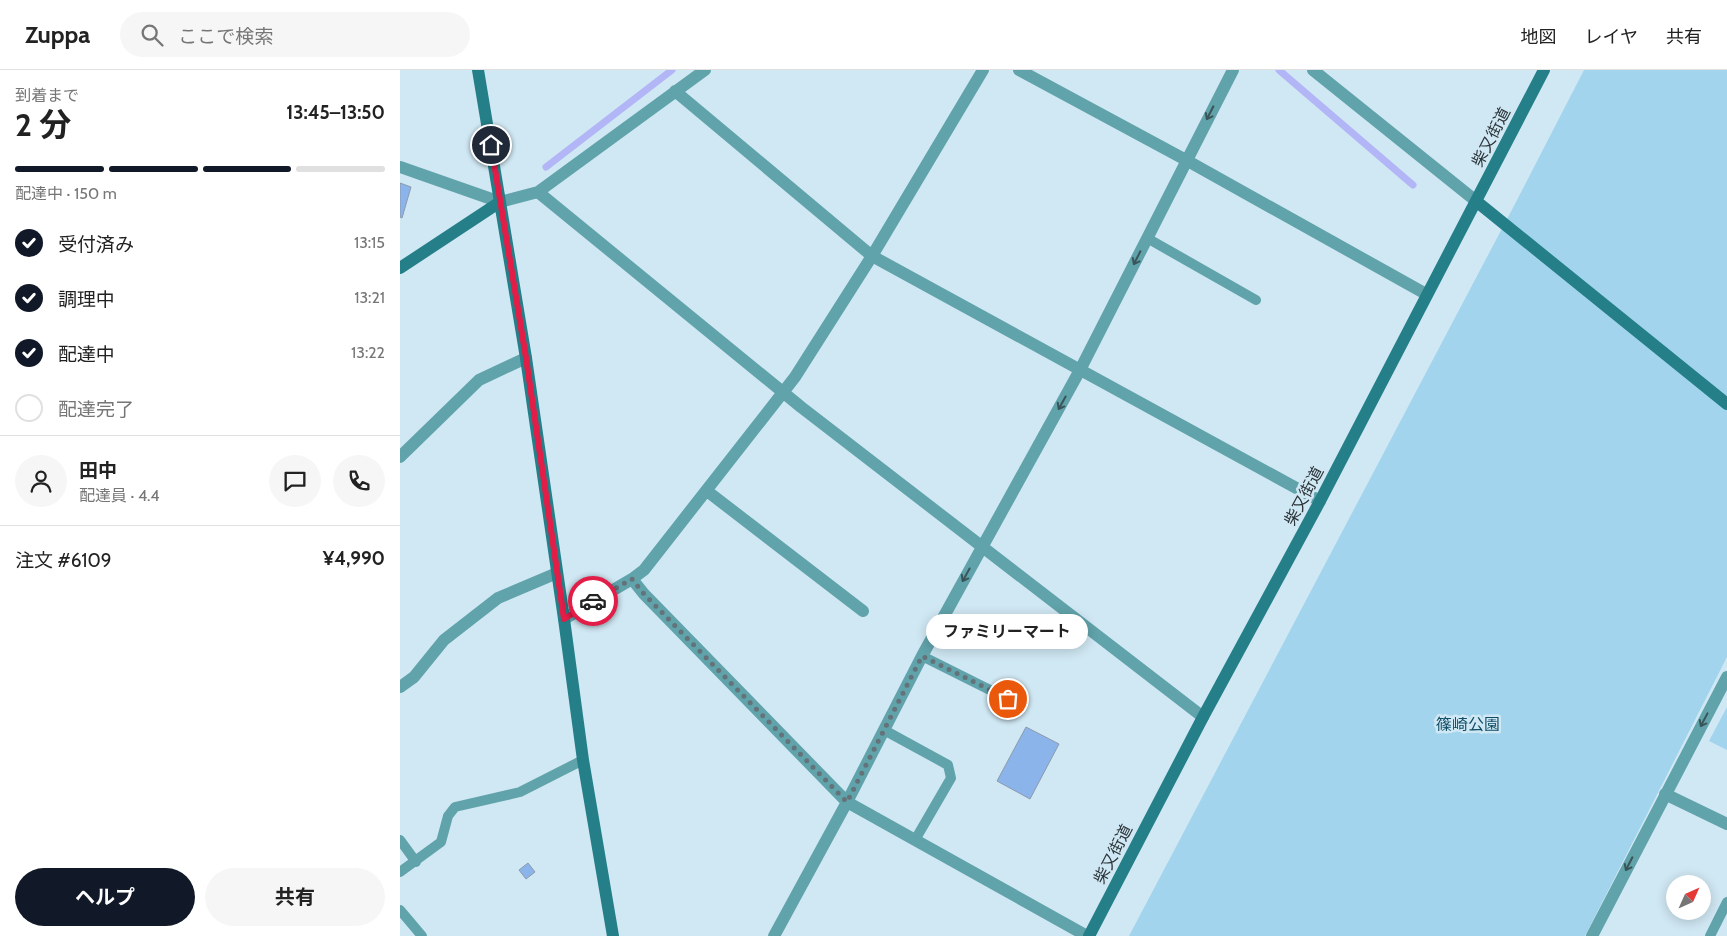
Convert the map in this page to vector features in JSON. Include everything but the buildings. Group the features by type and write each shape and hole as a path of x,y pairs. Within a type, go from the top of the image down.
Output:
{"street":[{"path":"478,70 526,358 564,619 582,760 613,936"},
{"path":"400,268 500,202 538,192 705,70"},
{"path":"564,619 644,570 784,393 872,256 983,70"},
{"path":"1019,70 1186,160 1426,294"},
{"path":"774,936 847,802 922,656 1080,370 1233,70"},
{"path":"1313,70 1727,404"},
{"name":"柴又街道","path":"1088,936 1203,717 1320,501 1544,70"},
{"path":"675,92 872,256 1320,501"},
{"path":"400,167 500,202"},
{"path":"538,192 784,393 1203,717"},
{"path":"400,457 479,380 526,358"},
{"path":"707,491 864,611"},
{"path":"400,687 414,677 444,640 498,598 557,573"},
{"path":"632,579 644,594 847,802 1088,936"},
{"path":"1592,936 1727,677"},
{"path":"1665,794 1727,824"}],"lane":[{"path":"1147,238 1256,300"},
{"path":"922,656 1008,699"},
{"path":"884,730 948,766 951,778 915,840"},
{"path":"400,872 441,842 448,816 455,807 520,792 582,760"},
{"path":"400,840 416,862"},
{"path":"1710,936 1727,902"},
{"path":"400,910 422,936"}],"green space":[{"name":"篠崎公園","path":"1584,70 1727,70 1727,657 1585,936 1129,936 1516,202"},
{"path":"1727,707 1727,750 1709,741"}],"waterway":[{"path":"546,167 672,70"},
{"path":"1279,70 1413,185"}],"way so far":[{"path":"593,601 632,579 644,594 847,802 922,656 1008,699"}],"place":[{"name":"ファミリーマート","path":"1008,699"}],"route":[{"path":"491,145 526,358 564,619 593,601"}]}
